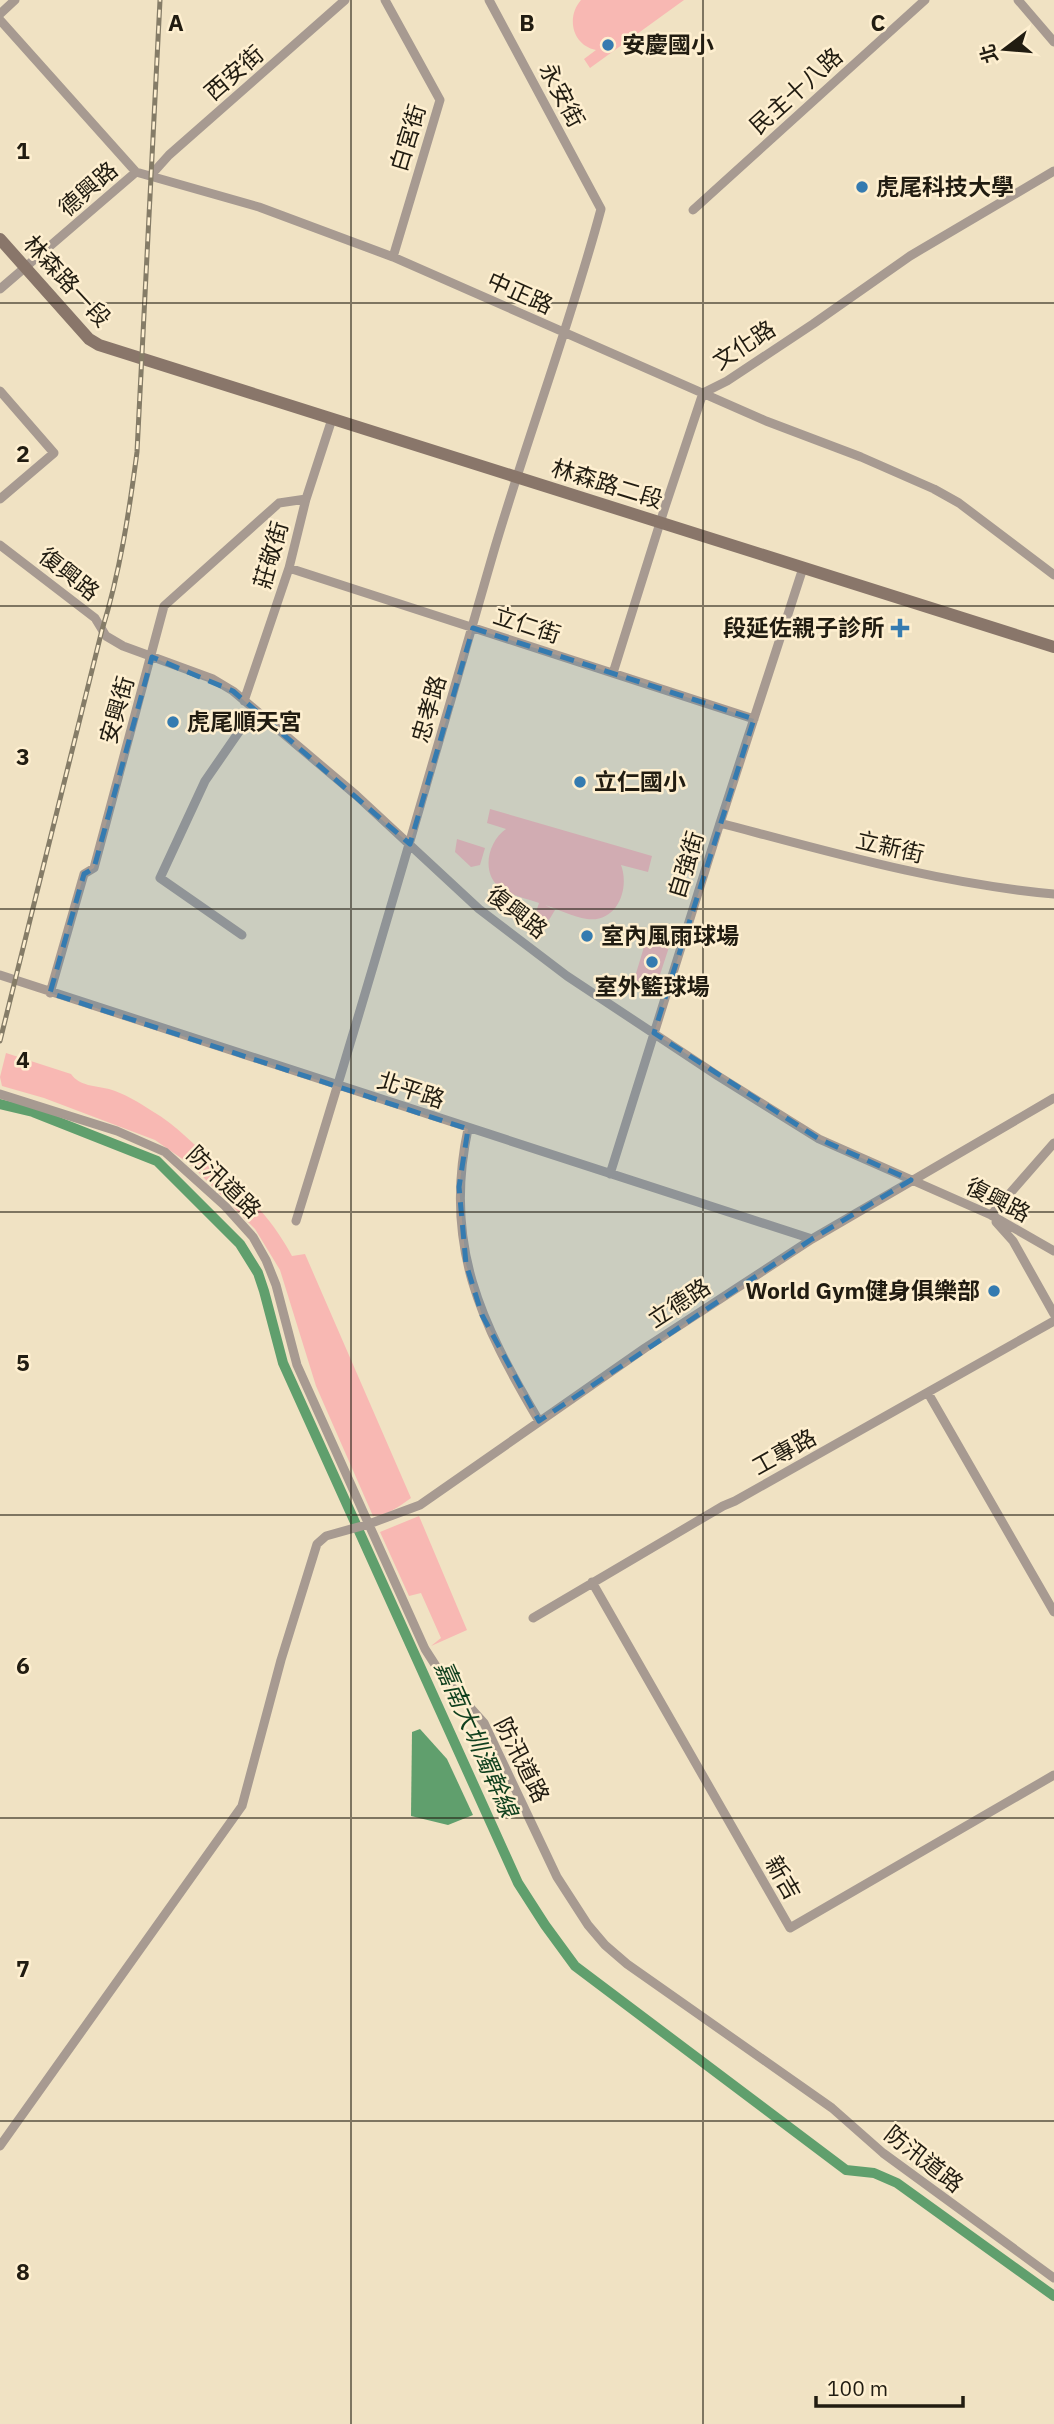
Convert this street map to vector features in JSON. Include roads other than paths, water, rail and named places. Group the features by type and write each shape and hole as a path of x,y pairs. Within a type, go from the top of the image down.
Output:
{"main road":[{"name":"林森路一段","path":"0,239 89,339 146,362"},
{"name":"林森路二段","path":"146,362 803,568 1053,643"}],"street":[{"path":"0,14 15,0"},
{"name":"西安街","path":"151,175 169,155 345,0"},
{"name":"白宮街","path":"385,0 440,100 393,257"},
{"name":"永安街","path":"489,0 601,209"},
{"name":"民主十八路","path":"692,210 925,0"},
{"path":"1018,0 1054,42"},
{"path":"0,20 136,172"},
{"name":"文化路","path":"613,673 703,393 727,381 910,256 1054,171"},
{"name":"中正路","path":"136,172 259,206 393,257 565,334 934,489 959,502 1054,575"},
{"name":"德興路","path":"0,289 136,172"},
{"name":"忠孝路","path":"296,1221 601,209"},
{"path":"0,391 54,453 0,499"},
{"name":"莊敬街","path":"244,701 289,568 306,499 332,419"},
{"name":"安興街","path":"50,993 84,874 94,868 164,606 279,503 306,499"},
{"name":"復興路","path":"0,545 95,618 106,636 123,646 213,679 233,691 356,795 479,909 566,976 819,1139 991,1215 1054,1251"},
{"name":"立仁街","path":"289,568 754,719"},
{"name":"自強街","path":"610,1174 803,568"},
{"path":"242,934 160,878 205,781 254,709"},
{"name":"立新街","path":"720,823 889,868 980,886 1054,894"},
{"name":"北平路","path":"0,975 811,1239"},
{"name":"防汛道路","path":"0,1094 117,1131 165,1152 225,1206 253,1237 276,1286 297,1365 425,1649 443,1677 484,1723 557,1877 569,1899 596,1935 627,1964 832,2108 883,2153 1054,2278"},
{"name":"立德路","path":"0,2146 242,1806 277,1673 317,1544 326,1536 367,1525 420,1505 645,1348 811,1239 1054,1098"},
{"path":"468,1129 459,1187 459,1215 466,1264 482,1315 539,1421"},
{"path":"1054,1143 991,1215 1013,1241 1054,1314"},
{"name":"工專路","path":"533,1618 723,1506 1054,1321"},
{"path":"928,1393 1054,1612"},
{"name":"新吉","path":"592,1582 790,1928 1054,1775"}],"waterway":[{"name":"嘉南大圳濁幹線","path":"0,1104 33,1112 157,1161 240,1244 258,1273 283,1363 518,1883 575,1966 846,2170 874,2173 897,2183 1054,2296"}],"railway":[{"path":"0,1041 114,586 131,497 137,452 160,0"}],"place":[{"name":"安慶國小","path":"608,45"},
{"name":"虎尾科技大學","path":"862,187"},
{"name":"段延佐親子診所","path":"900,628"},
{"name":"虎尾順天宮","path":"173,722"},
{"name":"立仁國小","path":"580,782"},
{"name":"室內風雨球場","path":"587,936"},
{"name":"室外籃球場","path":"652,962"},
{"name":"World Gym健身俱樂部","path":"994,1291"}]}
